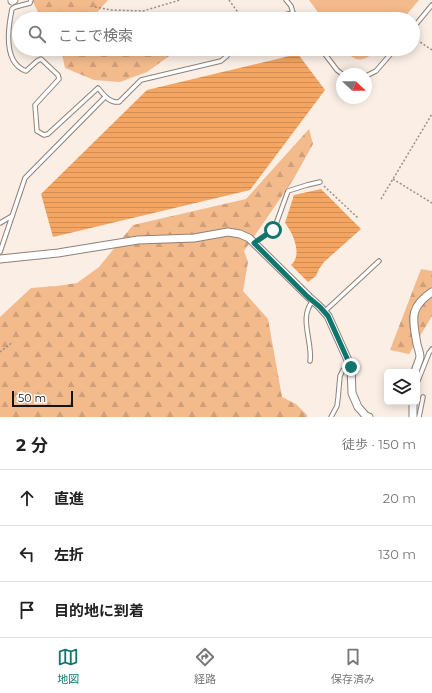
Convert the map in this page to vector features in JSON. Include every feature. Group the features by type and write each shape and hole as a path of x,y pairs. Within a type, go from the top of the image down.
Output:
{"street":[{"path":"0,259 58,253 138,240 194,238 228,232 240,234 249,238 324,312 350,364 352,393 358,407 366,416 369,417"},
{"path":"416,369 420,357 413,320 414,312 426,296 432,292"},
{"path":"413,405 414,417"}],"lane":[{"path":"31,0 30,3 12,9 10,20 9,51 12,60 26,72 41,59 58,75 59,79 35,106 37,131 44,135 48,134 98,88 105,97 114,102 119,102 141,80 220,61 227,56"},
{"path":"286,0 291,6 293,12"},
{"path":"420,20 432,5"},
{"path":"326,56 336,69"},
{"path":"372,73 376,71 389,56"},
{"path":"0,252 25,178 105,97"},
{"path":"254,243 273,230 288,191 320,182"},
{"path":"0,223 12,216"},
{"path":"324,312 379,261"},
{"path":"310,361 311,354 307,334 307,315 309,306 313,301"},
{"path":"420,376 432,349"},
{"path":"331,417 337,406 340,376 343,370 350,364"},
{"path":"419,417 422,397"}],"path":[{"path":"94,7 111,10 143,11 180,0"},
{"path":"229,0 237,12"},
{"path":"420,42 432,50"},
{"path":"381,199 432,114"},
{"path":"393,179 432,203"},
{"path":"320,182 358,218"},
{"path":"0,352 12,342"}],"green space":[{"path":"32,0 108,0 97,12 38,12"},
{"path":"309,0 419,0 409,12 318,12"},
{"path":"62,56 169,56 147,72 120,82 94,80 65,68"},
{"path":"351,56 369,56 360,60"},
{"path":"309,129 313,144 293,180 244,251 248,262 243,291 268,319 282,397 296,404 307,415 307,417 0,417 0,317 31,288 77,283 99,267 133,225 246,199"},
{"path":"421,269 432,271 432,316 409,354 390,350"}],"shaded area":[{"path":"290,56 300,56 325,90 250,190 53,237 41,194 147,90"},
{"path":"321,189 361,229 324,262 316,276 308,282 291,265 295,261 296,244 285,223 294,195"}],"route":[{"path":"273,230 254,243 328,316 351,367"}]}
